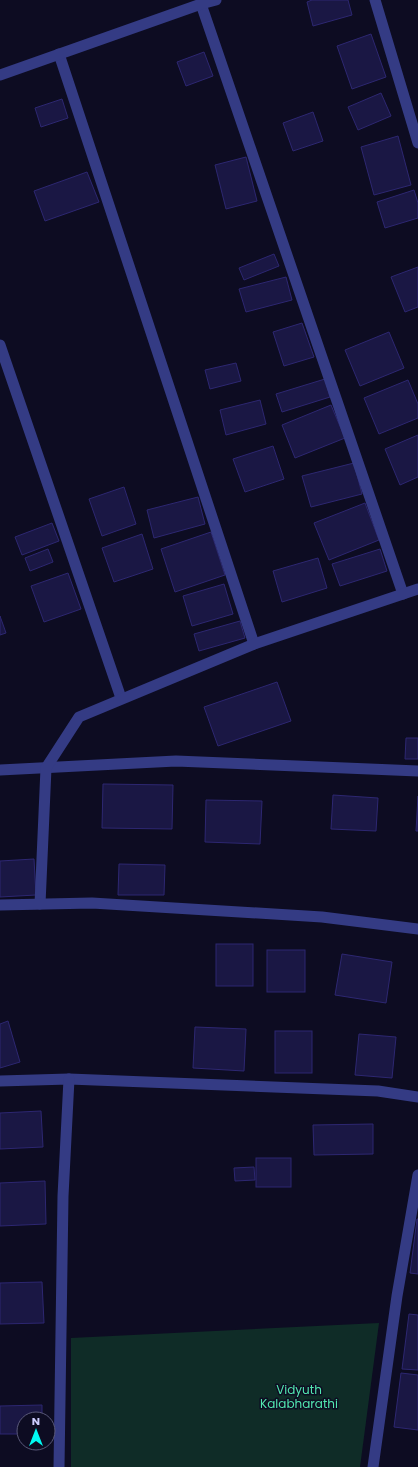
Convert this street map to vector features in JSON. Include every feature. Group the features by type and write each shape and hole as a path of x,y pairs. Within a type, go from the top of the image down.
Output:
{"street":[{"path":"0,75 216,0"},
{"path":"375,0 418,143"},
{"path":"201,4 402,594"},
{"path":"59,54 254,644"},
{"path":"0,345 121,698"},
{"path":"40,904 46,768 79,717 121,698 254,644 418,589"},
{"path":"0,770 176,761 418,771"},
{"path":"0,905 92,903 322,917 418,929"},
{"path":"0,1081 69,1079 378,1091 418,1097"},
{"path":"59,1467 63,1204 69,1079"},
{"path":"373,1467 397,1296 418,1175"}],"green space":[{"name":"Vidyuth Kalabharathi","path":"379,1323 360,1467 71,1467 71,1338"}],"building":[{"path":"312,0 348,0 352,15 313,26 307,2"},
{"path":"371,34 386,77 352,89 337,46"},
{"path":"204,52 213,76 186,86 177,62"},
{"path":"381,93 391,116 358,130 348,107"},
{"path":"62,99 68,118 41,127 35,108"},
{"path":"313,112 323,141 293,151 283,123"},
{"path":"398,136 411,185 374,195 361,147"},
{"path":"246,157 257,201 226,209 215,165"},
{"path":"87,172 99,202 45,221 34,191"},
{"path":"414,190 418,203 418,218 385,228 377,202"},
{"path":"274,254 279,266 244,280 239,268"},
{"path":"418,267 418,307 405,312 391,277"},
{"path":"286,277 292,300 246,312 239,289"},
{"path":"302,323 314,357 284,366 273,332"},
{"path":"389,332 404,368 360,386 345,350"},
{"path":"236,363 241,381 210,389 205,370"},
{"path":"325,379 330,397 282,412 276,394"},
{"path":"408,380 418,404 418,418 379,434 364,398"},
{"path":"260,400 266,424 226,435 220,410"},
{"path":"331,405 345,438 295,458 282,425"},
{"path":"418,435 418,477 400,485 385,449"},
{"path":"273,446 284,479 245,492 233,459"},
{"path":"354,463 362,494 311,507 302,476"},
{"path":"124,487 136,524 102,536 89,499"},
{"path":"198,497 205,524 154,538 147,510"},
{"path":"365,503 379,540 329,560 314,523"},
{"path":"52,523 59,541 22,555 15,537"},
{"path":"211,532 225,575 175,592 161,549"},
{"path":"142,534 153,569 114,582 102,548"},
{"path":"48,549 53,562 30,571 25,558"},
{"path":"380,549 387,571 340,586 332,564"},
{"path":"318,558 327,588 282,602 273,571"},
{"path":"68,573 81,609 44,622 31,586"},
{"path":"224,584 233,614 192,626 183,596"},
{"path":"0,616 6,633 0,635"},
{"path":"240,621 245,638 199,651 194,634"},
{"path":"277,682 291,721 218,746 204,707"},
{"path":"406,738 418,738 418,759 405,759"},
{"path":"103,784 173,785 172,829 102,828"},
{"path":"333,795 378,798 376,831 331,829"},
{"path":"418,796 418,831 416,831"},
{"path":"206,800 262,801 260,844 205,842"},
{"path":"34,859 36,895 0,897 0,861"},
{"path":"119,864 165,865 164,895 118,895"},
{"path":"216,944 253,944 253,986 216,986"},
{"path":"267,950 305,950 305,992 267,992"},
{"path":"342,954 392,962 386,1003 335,995"},
{"path":"8,1021 20,1062 0,1068 0,1024"},
{"path":"195,1027 246,1029 244,1071 193,1068"},
{"path":"275,1031 312,1031 312,1073 275,1073"},
{"path":"359,1034 396,1037 392,1078 355,1075"},
{"path":"41,1111 43,1147 0,1149 0,1113"},
{"path":"373,1124 373,1154 314,1155 313,1125"},
{"path":"256,1158 291,1158 291,1187 256,1187"},
{"path":"254,1167 255,1180 235,1181 234,1168"},
{"path":"45,1181 46,1224 0,1226 0,1183"},
{"path":"418,1219 418,1274 410,1273"},
{"path":"42,1282 44,1323 0,1324 0,1283"},
{"path":"409,1314 418,1315 418,1370 402,1369"},
{"path":"401,1373 418,1375 418,1430 394,1427"},
{"path":"42,1405 42,1411 16,1411 16,1434 0,1434 0,1406"}]}
